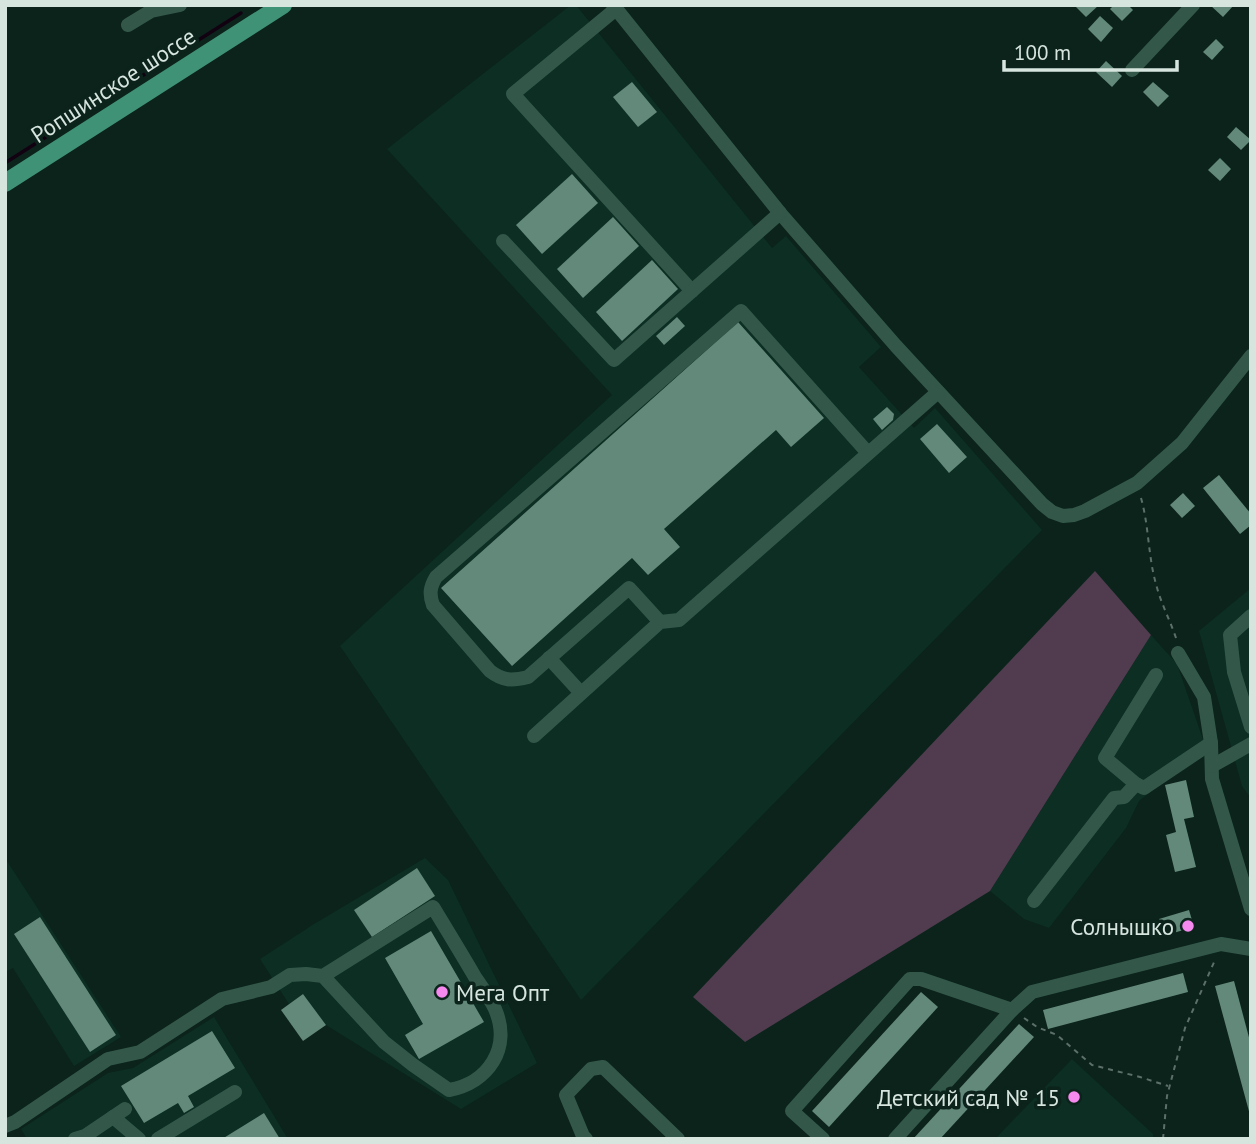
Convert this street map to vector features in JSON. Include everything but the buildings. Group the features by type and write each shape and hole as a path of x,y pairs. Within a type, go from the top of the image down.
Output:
{"main road":[{"name":"Ропшинское шоссе","path":"5,183 262,10 283,5"}],"street":[{"path":"128,25 151,11 180,5"},
{"path":"1132,70 1193,5"},
{"path":"692,290 513,93 614,7 780,213 896,346 1052,512 1063,516 1074,515 1137,483 1182,443 1251,356"},
{"path":"503,241 614,360 780,213"},
{"path":"660,622 629,587 528,677 508,680 490,671 433,605 430,597 436,577 741,311 868,453"},
{"path":"534,736 660,622 679,620 938,392"},
{"path":"1251,617 1230,635 1234,672 1251,727"},
{"path":"1178,653 1204,697 1212,772 1251,909"},
{"path":"549,658 581,693"},
{"path":"1156,675 1105,758 1144,788 1211,743"},
{"path":"1212,772 1251,744"},
{"path":"1034,901 1114,798 1124,797 1136,784"},
{"path":"5,1126 108,1059 140,1052 222,999 271,987 290,975 323,976 433,907 496,1010 500,1047 488,1069 474,1081 461,1088 449,1090 384,1042 323,976"},
{"path":"895,1139 1018,1014 1032,992 1221,944 1251,948"},
{"path":"823,1139 792,1111 910,979 921,979 1018,1014"},
{"path":"586,1139 566,1095 591,1069 603,1068 678,1139"},
{"path":"158,1139 235,1092"},
{"path":"75,1139 85,1136 119,1113 139,1139"}],"path":[{"path":"1137,483 1145,514 1155,582 1177,639 1178,653"},
{"path":"1163,1139 1167,1096 1185,1028 1221,944"},
{"path":"1018,1014 1037,1027 1056,1035 1092,1065 1169,1086"}],"shaded area":[{"path":"571,5 576,5 772,248 786,236 881,347 859,367 914,428 935,408 1042,530 581,1000 340,646 612,395 387,149"},
{"path":"1095,571 1151,635 990,891 745,1042 693,997"},
{"path":"1251,588 1251,798 1242,786 1199,631"},
{"path":"1151,635 1177,664 1206,748 1139,801 1126,828 1049,928 1024,919 990,891"},
{"path":"5,858 121,1037 74,1066 13,968 5,972"},
{"path":"425,858 448,880 537,1063 461,1109 326,1025 303,994 289,1004 260,959"},
{"path":"214,1017 288,1139 27,1139 21,1129 108,1073 133,1068"},
{"name":"Детский сад № 15","path":"1072,1059 1153,1134 1153,1139 995,1139"}],"waterway":[{"path":"5,163 241,13"}],"place":[{"name":"Солнышко","path":"1188,926"},
{"name":"Мега Опт","path":"442,992"},
{"name":"Детский сад № 15","path":"1074,1097"}]}
